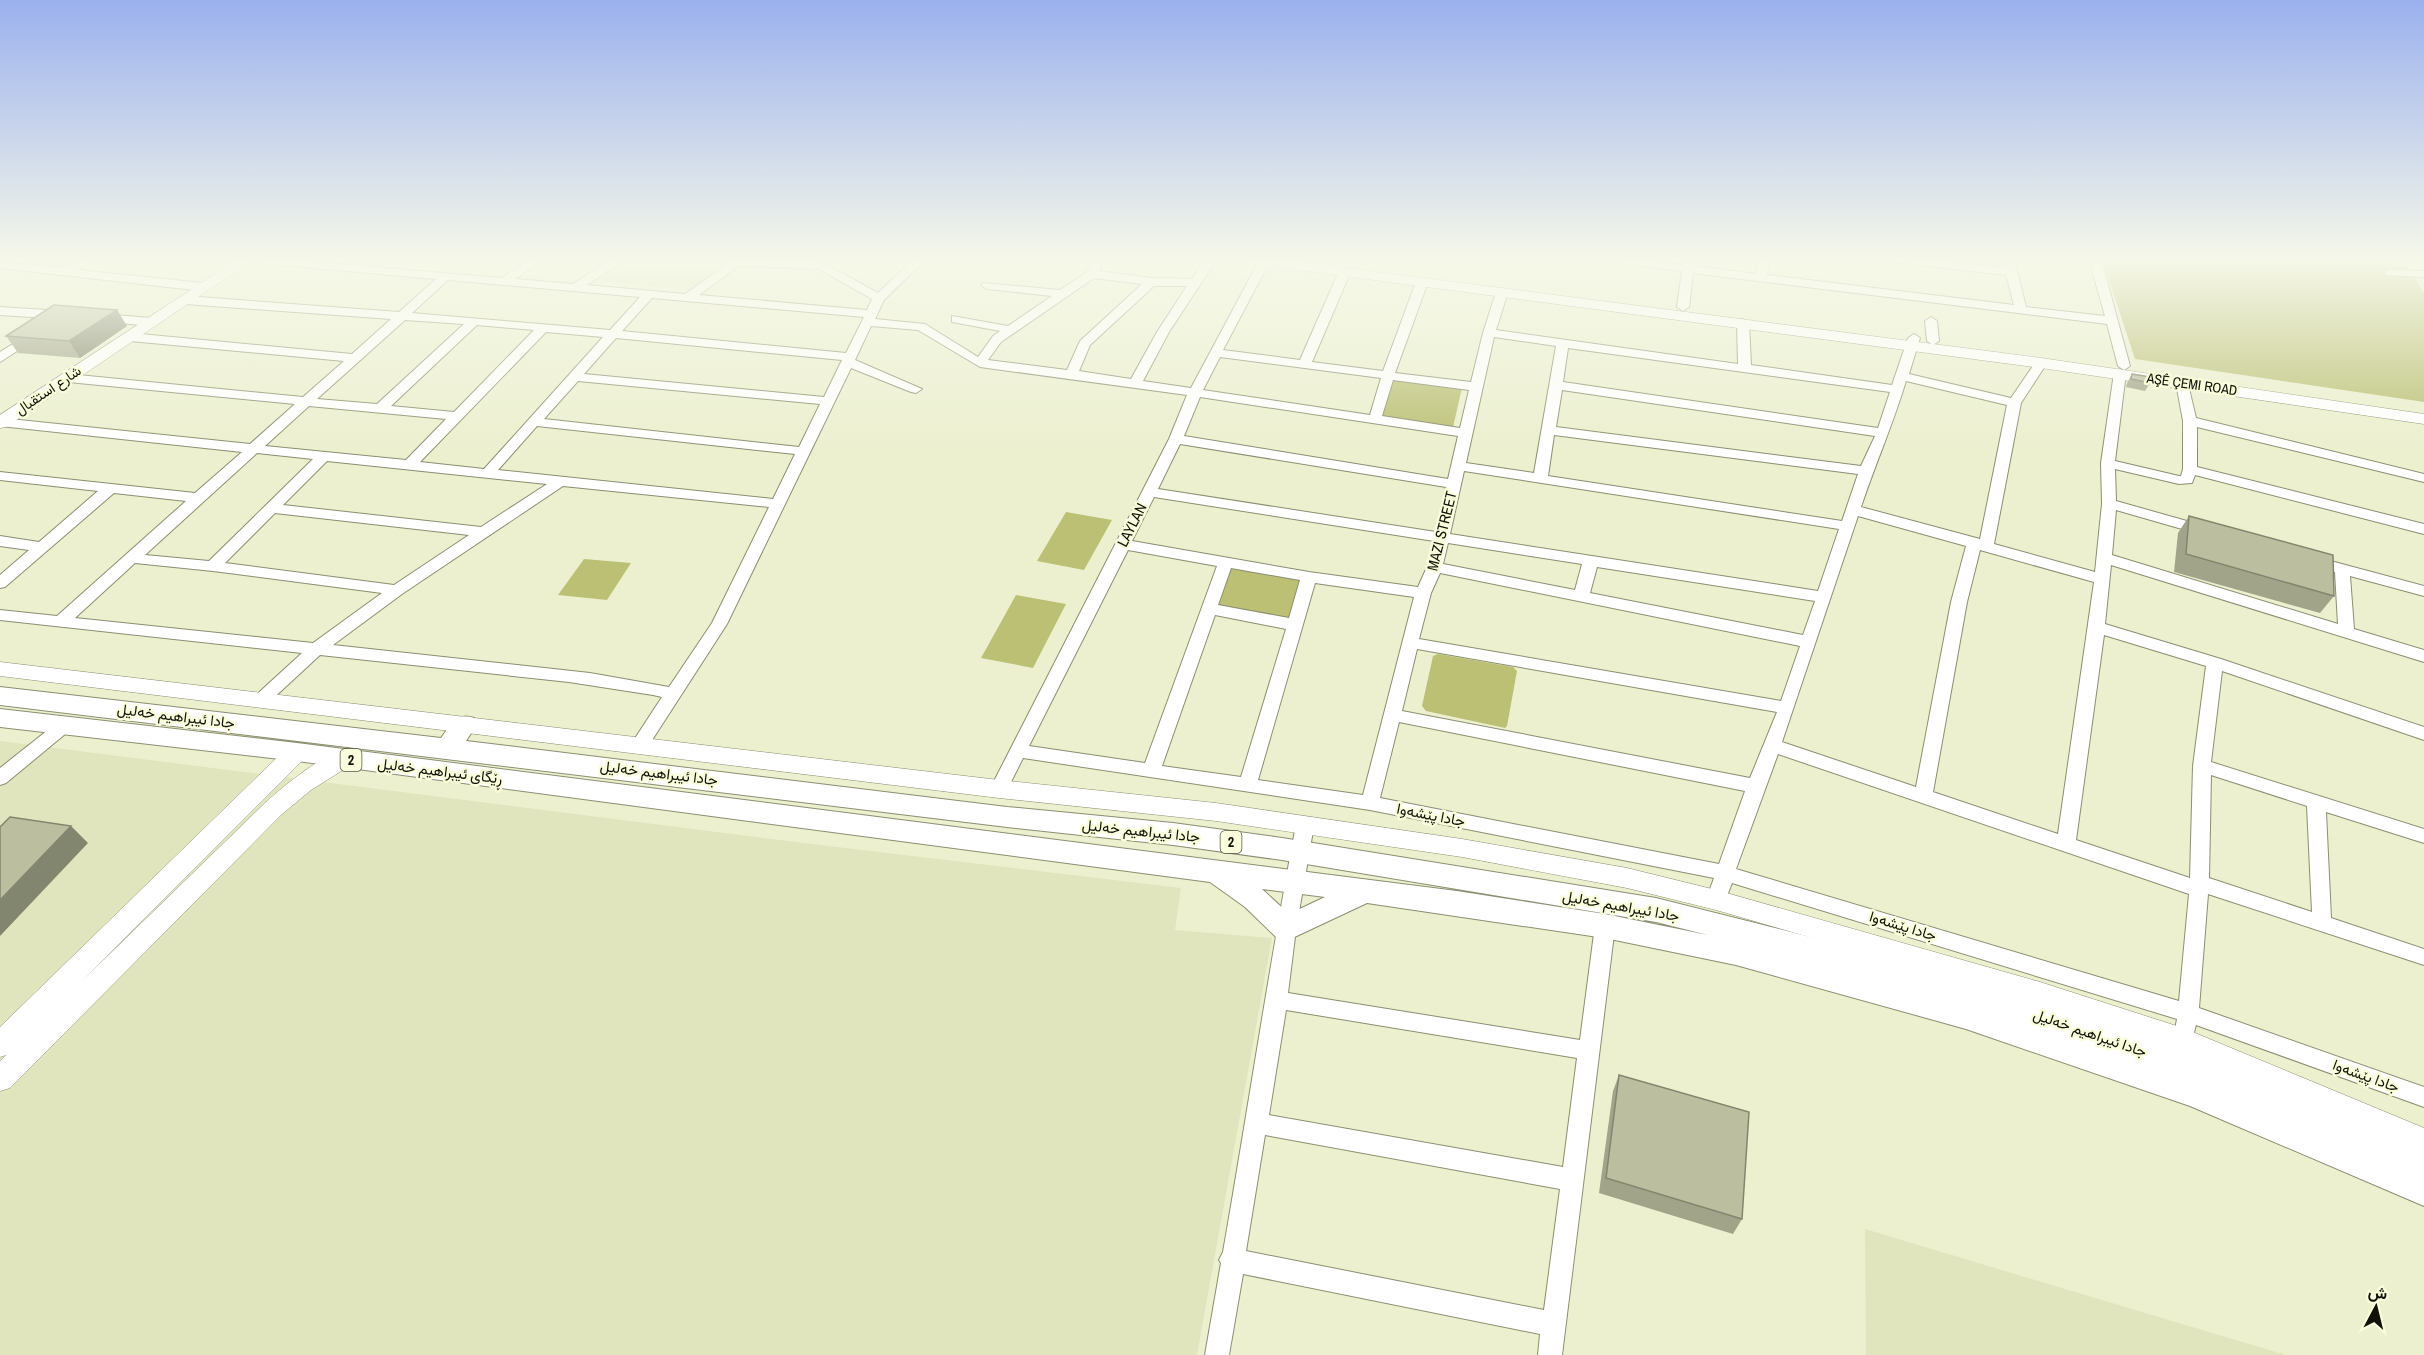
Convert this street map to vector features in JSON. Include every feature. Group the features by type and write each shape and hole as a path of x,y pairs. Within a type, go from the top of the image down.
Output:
{"highway":[{"name":"ڕێگای ئیبراهیم خەلیل","path":"7,708 64,726 297,752 701,804"},
{"name":"جادا ئیبراهیم خەلیل","path":"7,708 447,748 1007,817 1173,834 1300,852 1656,910 1834,955 1991,1000 2133,1047 2343,1125 2424,1159"},
{"path":"447,748 465,724"},
{"name":"جادا ئیبراهیم خەلیل","path":"701,804 1296,881 1605,926 1736,953 1966,1016 2196,1094 2424,1190"},
{"path":"1213,871 1255,899 1286,929 1365,891"}],"main road":[{"name":"شارع استقبال","path":"0,422 152,322"},
{"name":"AŞÊ ÇEMI ROAD","path":"1737,322 1912,342 1934,341 2122,370 2424,410"},
{"name":"AŞÊ ÇEMI ROAD","path":"1783,322 2041,363 2122,370 2182,383 2424,419"},
{"name":"جادا ئیبراهیم خەلیل","path":"0,669 999,789 1112,799 1462,848 1627,879 1716,900 1920,957 2183,1040 2424,1141"},
{"path":"0,1045 297,752"},
{"path":"0,1079 273,809 303,783 343,759"}],"street":[{"path":"1,357 57,322"},
{"path":"60,622 394,322"},
{"path":"382,407 473,322"},
{"path":"488,322 614,333 849,359 916,389"},
{"path":"489,472 624,322"},
{"path":"639,746 719,624 779,504 802,451 868,322"},
{"path":"894,322 921,327 980,363 1072,374 1466,432"},
{"path":"972,322 1011,330"},
{"path":"980,363 998,339 1022,322"},
{"path":"1072,374 1084,344 1108,322"},
{"path":"1135,383 1171,322"},
{"name":"LAYLAN","path":"999,789 1176,439 1196,392 1232,322"},
{"path":"1305,364 1323,322"},
{"path":"1375,419 1407,322"},
{"name":"MAZI STREET","path":"1370,803 1423,593 1435,567 1492,322"},
{"path":"1931,322 1934,341"},
{"path":"2066,844 2097,627 2109,504 2108,463 2122,370 2112,322"},
{"path":"1743,323 1745,368"},
{"path":"410,464 544,327"},
{"path":"1489,333 1745,368 1898,383 2014,403"},
{"path":"130,337 355,358"},
{"path":"1716,900 1756,786 1787,708 1866,471 1883,433 1912,342"},
{"path":"1540,479 1563,343"},
{"path":"1216,353 1477,387"},
{"path":"1924,794 1959,602 1980,544 2014,403 2041,363"},
{"path":"574,377 828,401"},
{"path":"68,378 382,407 455,416"},
{"path":"2108,463 2187,480 2190,470 2190,421 2182,383"},
{"path":"1555,385 1883,433"},
{"path":"2190,421 2424,478"},
{"path":"0,422 779,504"},
{"path":"534,422 802,451"},
{"path":"1548,430 1866,471"},
{"path":"1176,439 1453,484"},
{"path":"213,566 324,456"},
{"path":"1458,466 1848,526 1853,515"},
{"path":"2190,470 2424,529"},
{"path":"0,476 197,498"},
{"path":"261,700 316,649 397,590 562,480"},
{"path":"0,583 111,488"},
{"path":"1149,492 1824,597"},
{"path":"2109,504 2220,535"},
{"path":"271,508 484,532"},
{"path":"1853,515 1980,544 2101,579"},
{"path":"0,541 43,547"},
{"path":"1123,544 1309,577 1423,593"},
{"path":"2298,557 2424,591"},
{"path":"130,558 213,566 397,590"},
{"path":"2104,558 2424,656"},
{"path":"1581,596 1591,559"},
{"path":"1151,772 1226,561"},
{"path":"1435,567 1809,642"},
{"path":"2342,569 2346,632"},
{"path":"1247,786 1309,577"},
{"path":"1209,609 1295,625"},
{"path":"0,615 556,674 644,686 673,694"},
{"path":"2097,627 2215,663 2424,735"},
{"path":"1412,643 1787,708"},
{"path":"2183,1040 2188,1013 2199,886 2202,766 2215,663"},
{"path":"1393,715 1756,786"},
{"path":"0,778 64,726"},
{"path":"1772,745 1924,794 2066,844 2424,957"},
{"name":"جادا پێشەوا","path":"1018,751 1370,803 1725,873 2188,1013 2424,1096"},
{"path":"2202,766 2424,836"},
{"path":"2316,802 2322,923"},
{"path":"1217,1355 1305,825"},
{"path":"1550,1355 1605,926"},
{"path":"1277,1000 1590,1051"},
{"path":"1256,1123 1573,1180"},
{"path":"1231,1260 1554,1324"}],"shaded area":[{"path":"0,741 820,845 1181,888 1175,930 1272,938 1197,1355 0,1355"},
{"path":"1865,1229 2132,1309 2286,1355 1866,1355"}],"green space":[{"path":"2123,322 2424,322 2424,402 2135,359"},
{"path":"1391,378 1462,388 1453,427 1379,416"},
{"path":"1066,512 1112,520 1084,570 1037,561"},
{"path":"584,559 631,563 607,600 558,595"},
{"path":"1231,567 1301,579 1289,620 1215,607"},
{"path":"1016,595 1066,604 1033,668 981,658"},
{"path":"1438,654 1513,667 1517,671 1505,728 1426,711 1422,706 1433,656"}],"building":[{"path":"27,322 98,322 69,341 6,336"},
{"path":"2132,374 2150,377 2150,383 2131,379"},
{"path":"2189,516 2333,555 2334,596 2186,554"},
{"path":"10,817 71,826 0,900 0,827"},
{"path":"1619,1075 1749,1112 1742,1219 1606,1178"}]}
